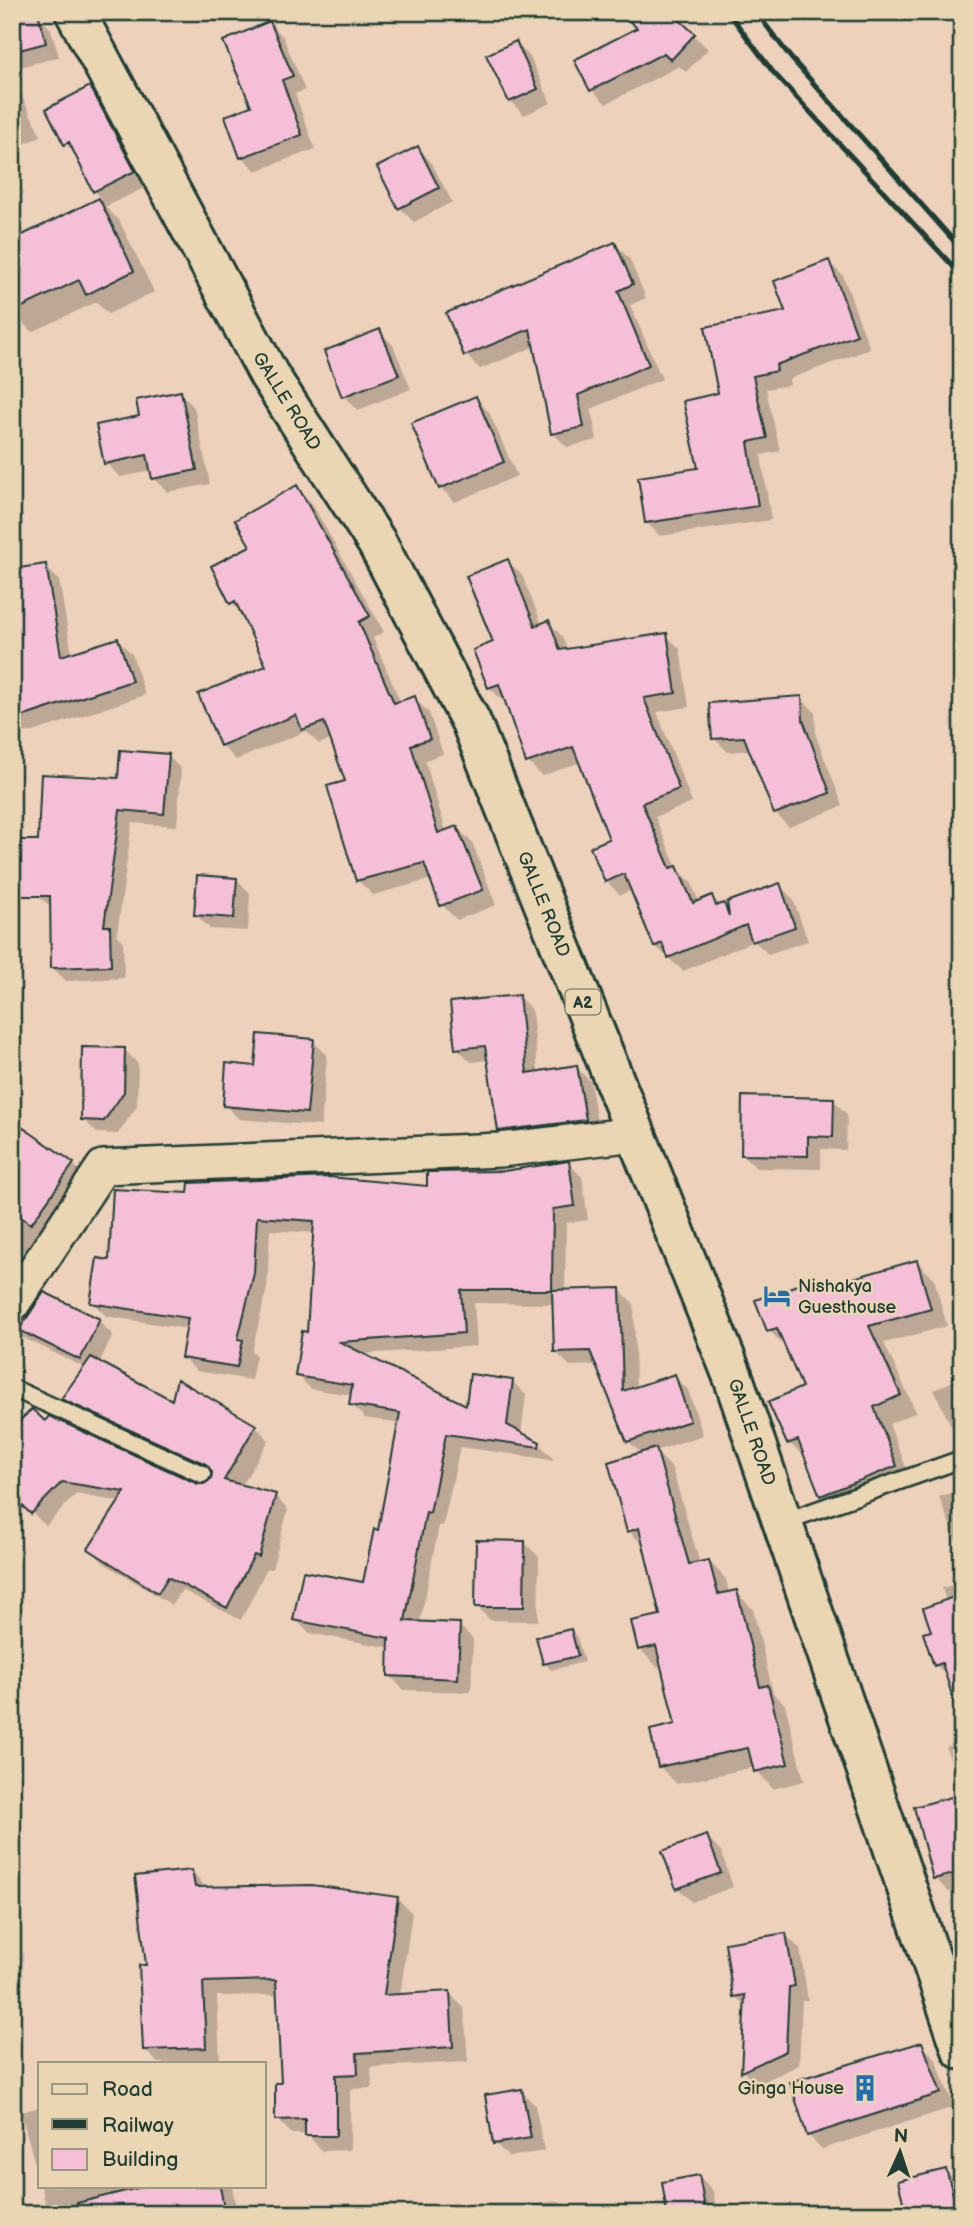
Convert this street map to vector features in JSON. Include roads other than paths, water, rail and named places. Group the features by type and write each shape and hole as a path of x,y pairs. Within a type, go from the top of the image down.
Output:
{"highway":[{"name":"GALLE ROAD","path":"75,12 269,375 377,543 471,722 733,1377 962,2050"}],"street":[{"path":"12,1304 103,1167 500,1150 636,1134"}],"lane":[{"path":"12,1388 202,1474"},
{"path":"783,1522 962,1459"}],"railway":[{"path":"728,12 773,72 962,276"},
{"path":"756,12 791,58 962,250"}],"place":[{"name":"Nishakya Guesthouse","path":"777,1296"},
{"name":"Ginga House","path":"865,2088"}]}
